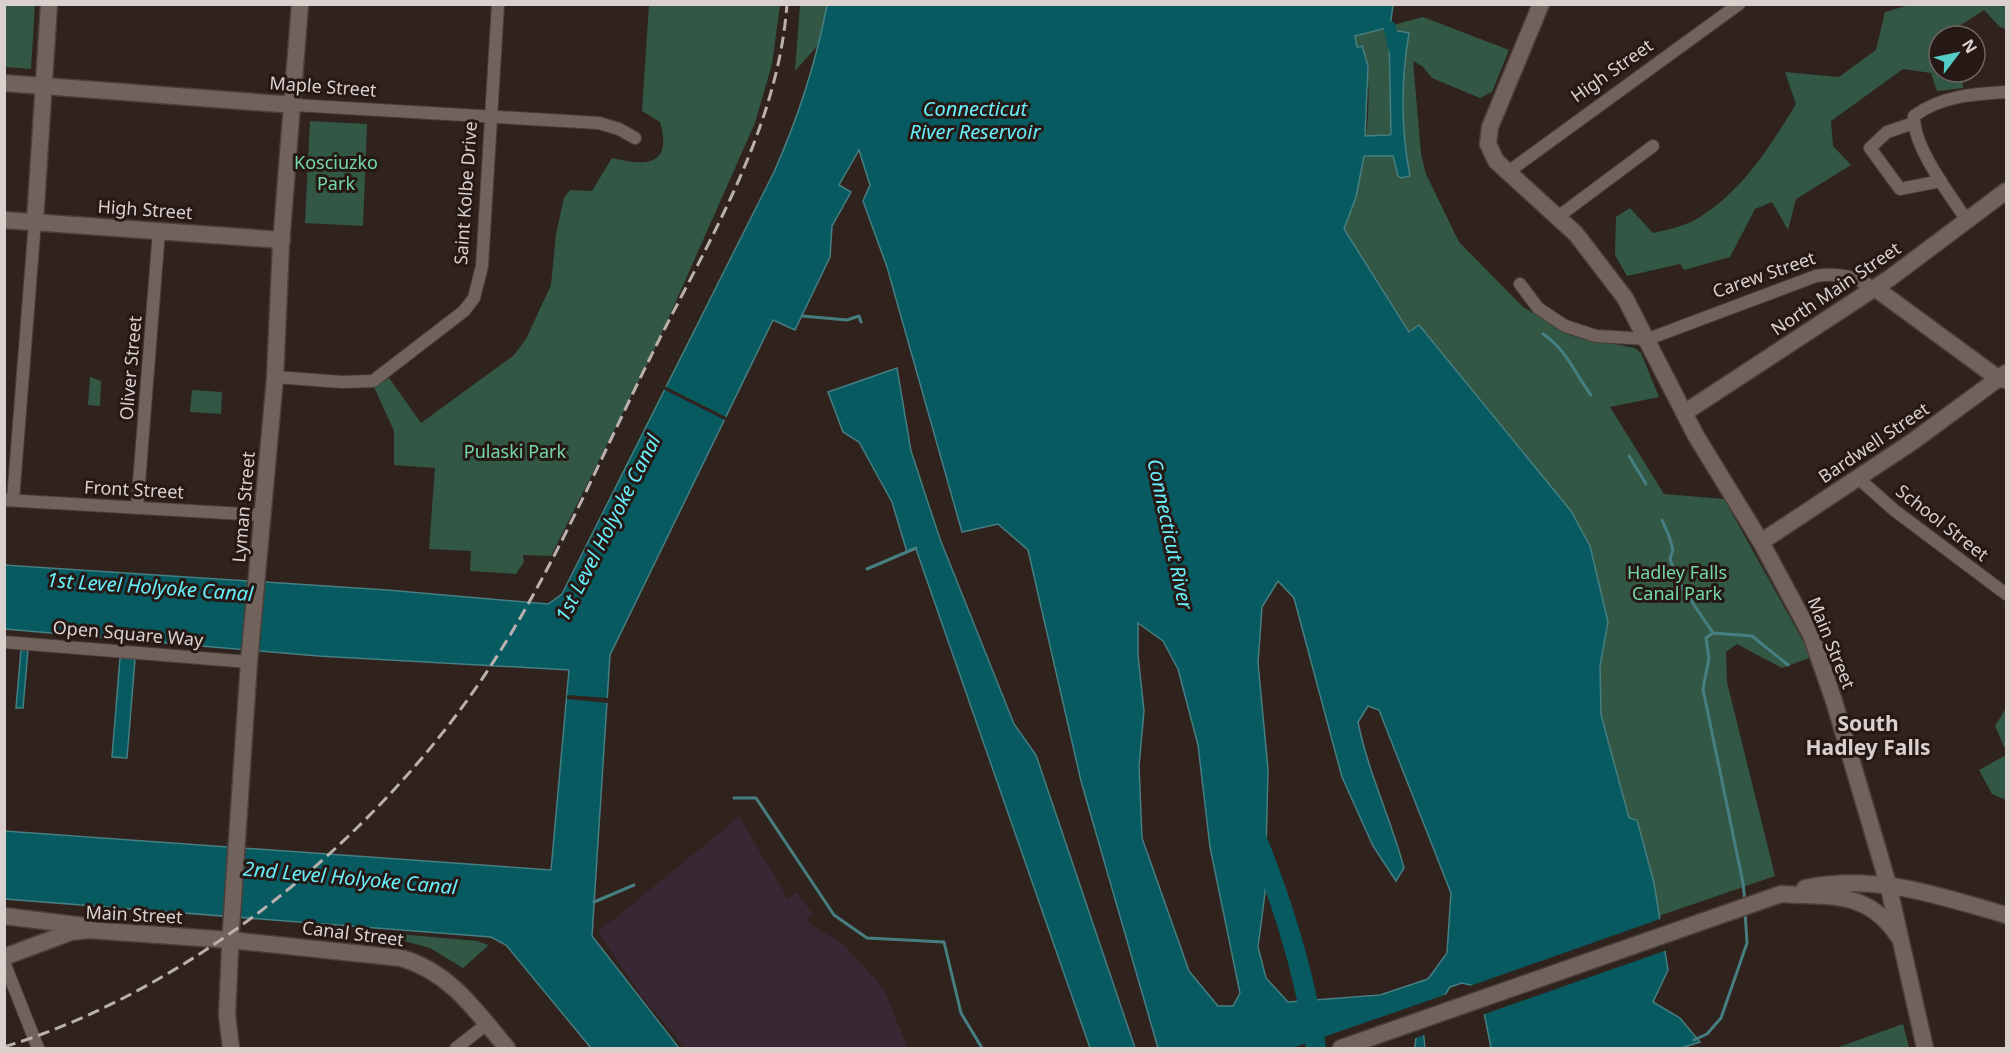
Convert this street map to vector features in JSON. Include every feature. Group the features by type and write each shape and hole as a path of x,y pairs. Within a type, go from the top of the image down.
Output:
{"main road":[{"path":"35,221 49,4"},
{"name":"Lyman Street","path":"231,1048 227,1015 231,923 250,658 274,376 300,4"},
{"path":"1508,172 1492,154 1488,135 1541,4"},
{"name":"Maple Street","path":"4,83 294,105"},
{"name":"Main Street","path":"1508,172 1559,216 1608,273 1648,339 1684,413 1761,542 1817,651 1888,884 1925,1048"},
{"name":"North Main Street","path":"1684,413 1875,288 2007,191"},
{"name":"High Street","path":"4,220 282,240"},
{"name":"Carew Street","path":"1875,288 2005,379"},
{"name":"Bardwell Street","path":"1761,542 2005,379"},
{"path":"1341,1048 1781,894 1841,883 1888,884 1936,894 2007,915"},
{"path":"1781,894 1832,896 1859,902 1884,918 1901,942"},
{"path":"4,916 69,923 107,930"},
{"name":"Main Street","path":"4,957 71,932 107,930 230,940"},
{"name":"Canal Street","path":"230,940 402,958 419,963 453,986 507,1048"}],"street":[{"name":"Saint Kolbe Drive","path":"274,376 342,382 373,381 464,311 474,298 482,266 489,118 498,4"},
{"name":"High Street","path":"1508,172 1739,4"},
{"path":"1967,221 1941,181 1914,129 1914,116 1932,103 1976,94 2007,92"},
{"name":"Maple Street","path":"294,105 599,123 619,129 635,138"},
{"path":"1914,123 1887,132 1870,148 1900,189 1941,181"},
{"path":"1559,216 1653,146"},
{"path":"9,500 35,221"},
{"name":"Oliver Street","path":"137,508 159,231"},
{"name":"Carew Street","path":"1648,339 1754,297 1816,276 1835,272 1854,277 1875,288"},
{"path":"1520,284 1538,308 1565,326 1596,336 1648,339"},
{"name":"School Street","path":"1858,478 1894,510 2007,594"},
{"name":"Front Street","path":"9,500 262,515"},
{"name":"Open Square Way","path":"4,642 250,658"},
{"path":"4,962 38,1048"},
{"path":"456,1048 487,1024"}],"shaded area":[{"path":"739,817 788,899 797,893 813,914 807,919 812,925 844,945 883,988 908,1048 685,1048 641,995 598,932"}],"green space":[{"path":"1913,4 2006,5 2006,29 2000,27 1984,10 1962,24 1927,24 1927,72 1903,69 1831,121 1833,146 1851,165 1796,199 1788,230 1772,202 1755,209 1730,257 1684,270 1680,264 1627,276 1615,255 1616,217 1630,208 1653,233 1693,221 1710,210 1725,198 1752,169 1796,104 1785,72 1839,77 1876,50 1885,12"},
{"path":"4,5 35,5 31,69 5,67"},
{"name":"Pulaski Park","path":"649,5 780,5 772,64 755,123 653,353 551,556 523,555 524,562 516,574 470,571 471,551 429,549 435,468 394,465 394,431 374,387 389,378 421,423 514,355 526,339 551,285 556,234 564,198 570,190 592,191 612,158 645,162 659,155 663,148 660,122 642,111"},
{"path":"800,5 827,5 820,43 795,71"},
{"name":"Hadley Falls Canal Park","path":"1423,17 1509,50 1492,92 1480,98 1432,78 1422,66 1413,61 1421,154 1426,174 1459,242 1523,307 1572,336 1635,348 1641,353 1659,397 1610,407 1664,494 1724,499 1812,657 1782,668 1737,644 1726,652 1727,682 1775,876 1624,928 1600,852 1590,546 1571,511 1419,326 1410,332 1344,229 1357,187 1368,114 1367,67 1362,46 1357,47 1355,35"},
{"path":"1935,84 1963,84 1963,88 1937,91"},
{"name":"Kosciuzko Park","path":"310,121 367,124 363,226 305,223"},
{"path":"90,377 101,381 100,406 88,405"},
{"path":"192,390 222,392 221,414 190,412"},
{"path":"2006,708 2006,751 1995,726"},
{"path":"2006,755 2006,800 1992,794 1979,770"},
{"path":"398,934 477,941 489,945 463,968 430,948 397,939"},
{"path":"1903,1024 1909,1048 1836,1048"}],"water":[{"path":"827,5 1393,5 1390,27 1355,36 1357,47 1362,46 1368,66 1365,136 1389,135 1391,134 1389,33 1399,31 1409,33 1403,105 1410,176 1401,178 1398,176 1393,156 1364,156 1356,197 1344,229 1409,332 1419,325 1571,511 1590,546 1608,622 1600,666 1601,715 1629,818 1637,820 1654,883 1668,970 1653,1002 1680,1018 1700,1042 1681,1048 1491,1048 1479,987 1462,983 1450,987 1423,1029 1425,1048 1415,1048 1416,1036 1402,1014 1378,1023 1384,1048 1158,1048 1081,781 1028,550 998,524 962,532 887,267 863,201 870,185 859,150 839,185 851,192 832,226 830,257 795,330 773,320 610,655 592,936 679,1048 591,1048 506,945 491,937 5,899 5,831 551,870 569,670 318,656 5,629 4,565 387,590 548,604 562,594 774,172 805,90","holes":["1278,581 1294,598 1342,777 1373,846 1396,881 1404,868 1362,741 1358,722 1368,706 1379,710 1451,893 1447,953 1428,979 1380,995 1288,1002 1266,978 1258,947 1265,893 1268,769 1258,663 1262,607","1138,623 1163,641 1178,669 1198,745 1210,847 1240,993 1233,1006 1218,1006 1189,971 1142,838 1139,766 1144,711 1138,655"]},
{"path":"897,368 911,451 940,539 1014,724 1036,755 1135,1048 1090,1048 916,549 907,552 892,502 859,442 843,432 828,392"},
{"path":"21,650 28,650 23,708 16,708"},
{"path":"120,658 135,659 127,758 112,757"}],"pier":[{"path":"662,385 728,418 727,421 661,388"},
{"path":"567,695 609,698 608,703 567,699"},
{"path":"1663,918 1667,950 1482,1015 1477,989 1467,987"},
{"path":"1450,993 1426,1030 1427,1034 1413,1039 1401,1018 1381,1025 1386,1048 1292,1048"}],"waterway":[{"path":"1390,27 1394,48"},
{"path":"802,316 847,320 859,316 861,322"},
{"path":"1543,334 1565,355 1591,395"},
{"path":"1629,456 1646,484"},
{"path":"1662,520 1673,550 1670,559 1678,581 1713,633"},
{"path":"867,569 916,548"},
{"path":"1745,902 1703,689 1709,658 1706,638 1713,633 1752,636 1788,665"},
{"path":"734,798 756,798 834,915 867,938 944,942 961,1013 982,1048"},
{"name":"Connecticut River","path":"1256,837 1276,889 1292,941 1306,994 1316,1048"},
{"path":"594,902 634,885"},
{"path":"1694,1040 1707,1034 1721,1018 1747,943 1745,911"}],"railway":[{"path":"4,1047 76,1021 146,986 213,945 278,898 339,845 395,789 446,729 490,667 536,590 719,223 756,138 770,95 781,50 787,4"}],"district":[{"name":"South Hadley Falls","path":"1868,736"}],"water label":[{"name":"Connecticut River Reservoir","path":"975,120"},
{"name":"1st Level Holyoke Canal","path":"608,528"},
{"name":"1st Level Holyoke Canal","path":"150,587"},
{"name":"2nd Level Holyoke Canal","path":"350,878"}]}
